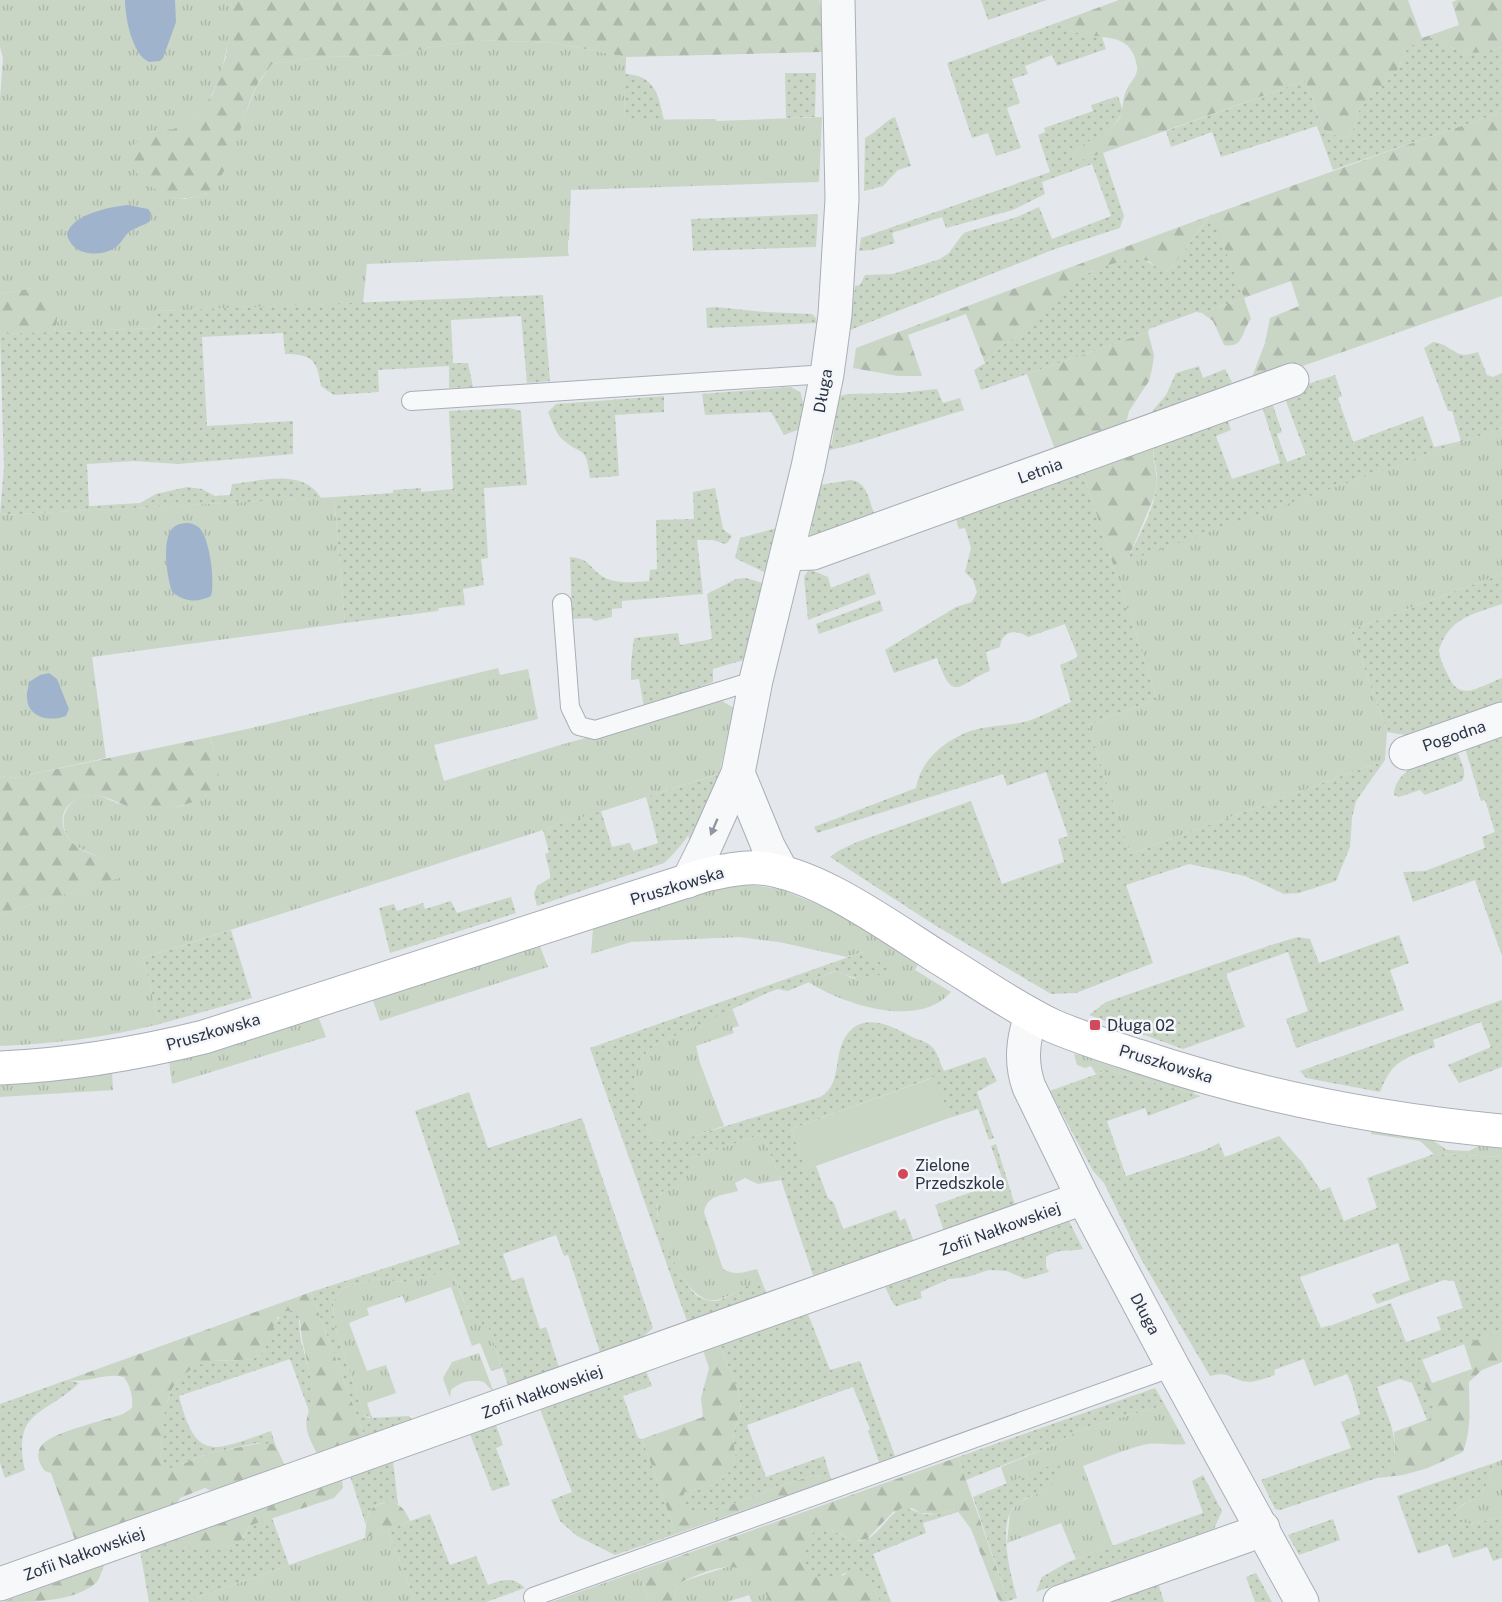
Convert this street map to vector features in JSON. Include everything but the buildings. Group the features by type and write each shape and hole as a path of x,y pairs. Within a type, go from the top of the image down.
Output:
{"street":[{"name":"Długa","path":"688,881 738,773 756,680 808,467 827,374 835,315 842,199 838,0"},
{"name":"Letnia","path":"787,554 813,552 1292,380"},
{"name":"Pogodna","path":"1406,753 1502,719"},
{"path":"738,773 768,846 782,872"},
{"name":"Pruszkowska","path":"0,1068 91,1061 154,1050 204,1037 688,881 742,868 761,868 782,872 809,882 874,917 1031,1015 1088,1040 1228,1084 1322,1104 1427,1122 1502,1131"},
{"name":"Długa","path":"1031,1015 1023,1047 1024,1072 1029,1087 1083,1198 1302,1602"},
{"name":"Zofii Nałkowskiej","path":"0,1584 1083,1198"},
{"path":"1060,1602 1263,1528"}],"lane":[{"path":"411,401 827,374"},
{"path":"562,603 570,707 579,726 595,730 756,680"},
{"path":"533,1597 1173,1367"}],"green space":[{"path":"0,0 232,0 229,36 220,75 213,93 190,121 174,129 150,132 172,197 185,199 206,194 228,160 256,87 272,64 325,57 403,55 426,48 481,40 555,43 626,57 624,120 715,119 717,121 822,117 819,182 571,190 569,256 367,264 363,303 158,311 158,320 154,328 55,332 58,319 33,288 0,294 0,99 3,58 0,47"},
{"path":"232,0 819,0 822,10 822,52 626,57 555,43 481,40 426,48 403,55 325,57 272,64 256,87 229,161 214,187 202,195 186,198 173,197 155,189 141,178 135,170 133,145 151,132 174,129 194,118 213,94 226,57"},
{"path":"981,0 1047,0 988,20"},
{"path":"1119,0 1408,0 1422,38 1459,25 1452,2 1502,0 1502,47 1486,52 1470,53 1455,49 1440,40 1408,47 1397,71 1360,108 1349,136 1341,138 1324,130 1305,81 1072,164 1077,150 1117,122 1127,88 1135,76 1137,66 1134,54 1121,41 1074,33 1059,22"},
{"path":"1059,22 1071,32 1102,37 1106,49 1057,66 1052,55 1025,66 1028,74 1012,79 1020,103 1007,108 1021,148 996,156 988,133 972,138 947,63"},
{"path":"1438,36 1451,48 1459,51 1476,53 1502,47 1502,112 1333,170 1317,126 1221,157 1212,132 1171,147 1166,131 1305,81 1324,130 1341,138 1349,136 1360,108 1397,71 1408,47"},
{"path":"785,73 816,73 815,117 786,118"},
{"path":"625,74 635,75 649,82 657,94 664,120 624,120"},
{"path":"1118,96 1123,111 1117,121 1104,134 1080,147 1072,163 1103,153 1124,216 1120,228 1055,249 850,330 855,286 860,285 865,275 893,274 940,259 949,253 966,232 1017,217 1039,207 1052,239 1111,216 1092,164 1042,182 1045,194 1013,210 946,228 942,217 892,233 895,243 872,250 859,251 861,238 1050,172 1038,135 1045,132 1044,128 1093,111 1091,105"},
{"path":"1502,112 1502,296 1249,385 1265,343 1270,318 1299,306 1291,281 1244,298 1210,216"},
{"path":"895,117 911,166 898,170 883,186 864,191 865,138"},
{"path":"818,214 816,247 693,251 691,219"},
{"path":"1211,214 1244,298 1202,313 1196,312 1149,329 1148,332 981,390 974,370 985,363 1002,345 1017,336 1077,279 1101,268 1130,260 1146,261 1167,271 1174,265"},
{"path":"1209,216 1174,265 1167,271 1159,270 1149,261 1141,260 1121,262 1089,272 1017,336 1002,345 985,363 966,314 908,335 922,376 898,376 853,368 856,348"},
{"path":"33,288 49,294 56,303 55,332 0,334 0,294"},
{"path":"543,295 550,381 527,383 521,316 451,320 453,363 468,363 473,387 449,388 449,366 378,370 379,392 334,395 321,386 312,360 301,355 285,354 283,333 202,337 207,426 293,421 293,454 178,464 134,461 87,464 89,506 140,503 156,494 187,487 202,489 215,496 230,495 232,484 268,479 304,483 321,498 0,515 4,467 0,334 154,328 158,320 157,311"},
{"path":"1244,298 1251,319 1239,341 1235,344 1224,345 1213,321 1202,313"},
{"path":"706,308 812,314 817,323 707,328"},
{"path":"1148,332 1154,355 1152,369 1149,381 1129,411 1125,428 1057,455 1027,374"},
{"path":"1433,342 1446,346 1459,354 1478,352 1487,375 1493,377 1502,373 1502,428 1127,561 1150,513 1156,492 1154,445 1225,413 1231,430 1216,436 1232,479 1280,463 1260,400 1270,397 1282,432 1277,434 1287,462 1306,455 1284,396 1287,391 1335,375 1342,396 1338,398 1353,442 1423,416 1434,447 1461,441 1452,411 1448,411 1424,348"},
{"path":"1199,366 1203,378 1225,369 1232,382 1220,392 1149,415 1166,395 1176,373"},
{"path":"791,387 800,392 805,408 803,428 784,435 771,412 705,415 702,394"},
{"path":"937,389 943,403 960,398 964,410 826,451 832,443 839,396"},
{"path":"664,396 664,412 615,415 619,476 590,478 585,455 561,438 548,412 556,404"},
{"path":"509,408 521,411 527,485 484,488 488,558 481,559 484,585 463,589 465,605 439,608 438,611 345,623 334,497 393,493 393,490 421,488 421,492 453,489 449,411"},
{"path":"1502,428 1502,574 1351,630 1387,732 1385,760 1130,854 1088,725 1157,699 1113,565"},
{"path":"1165,434 1153,452 1157,480 1155,495 1127,561 1113,565 1080,464"},
{"path":"1080,464 1157,699 1088,725 1130,854 1385,760 1356,801 1350,847 1336,881 1299,893 1284,894 1245,876 1189,864 1126,885 1153,963 1076,993 1051,994 933,924 830,857 857,842 971,801 1002,884 1064,862 1058,839 1068,836 1046,772 1007,786 1003,774 817,833 814,827 916,788 924,766 949,741 982,728 1028,721 1071,702 1060,665 1078,657 1065,624 1028,637 1014,632 1007,634 1001,641 1000,647 986,652 990,671 958,687 948,682 937,658 894,673 885,650 956,607 972,602 977,592 973,580 965,572 971,548 965,528 959,529 956,519 942,523"},
{"path":"851,480 861,484 864,488 874,513 913,501 816,542 810,535 820,485"},
{"path":"715,488 723,529 732,536 725,544 713,540 697,540 703,594 622,601 622,608 612,609 612,617 594,621 591,618 572,619 570,557 585,561 602,576 613,581 649,581 650,570 657,569 656,520 694,519 693,492"},
{"path":"334,497 345,623 92,657 106,758 13,778 0,776 0,515"},
{"path":"781,527 768,574 735,558 740,538"},
{"path":"809,569 828,577 831,588 869,573 876,594 808,620 804,577"},
{"path":"1502,574 1502,604 1472,615 1456,624 1443,639 1439,650 1444,668 1452,682 1463,691 1477,689 1502,678 1502,707 1417,737 1387,732 1351,630"},
{"path":"746,578 766,584 747,659 713,669 713,682 644,707 639,679 631,680 634,638 678,633 680,645 712,639 707,594 736,579"},
{"path":"880,600 883,611 819,634 816,624"},
{"path":"498,668 500,675 528,669 538,719 434,745 444,781 560,745 722,701 734,708 719,774 723,775 693,840 688,837 715,787 718,774 143,958 160,1024 80,1039 0,1046 0,914 124,876 102,859 78,847 66,834 64,819 69,805 75,800 95,795 134,806 177,807 184,805 207,795 214,750 210,737"},
{"path":"1502,735 1502,956 1475,880 1413,902 1403,872 1425,871 1485,848 1482,837 1495,832 1485,800 1481,801 1465,748"},
{"path":"210,737 217,762 218,777 214,787 207,795 196,801 169,808 144,809 129,807 102,796 91,795 77,799 64,812 64,830 69,839 78,848 103,859 125,876 0,914 0,776 13,778"},
{"path":"1457,751 1464,770 1462,781 1425,795 1420,790 1399,797 1394,795 1396,785 1409,770 1428,760"},
{"path":"719,774 710,798 690,834 664,863 537,906 534,894 537,886 550,878 545,854 549,852 543,830 601,811 612,847 630,843 633,851 658,843 646,797"},
{"path":"750,885 780,889 831,910 918,964 915,970 951,992 937,1003 920,1010 880,1010 860,1005 808,982 836,971 855,979 863,952 847,957 779,942 739,937 631,942 591,954 593,928 713,889"},
{"path":"511,897 516,913 390,953 379,908 394,904 397,911 423,903 425,909 451,901 457,913"},
{"path":"231,930 252,998 160,1024 143,958"},
{"path":"1399,935 1409,963 1390,970 1404,1010 1296,1048 1286,1019 1308,1011 1288,952 1226,974 1245,1027 1183,1049 1089,1015 1106,1002 1298,937 1310,939 1319,963"},
{"path":"539,944 548,967 380,1021 372,998"},
{"path":"863,952 889,968 869,979 835,971 788,991 778,989 655,1045 640,1061 635,1078 638,1096 650,1133 662,1141 683,1139 820,1097 833,1083 841,1045 846,1036 853,1028 868,1022 884,1024 925,1042 935,1051 944,1071 985,1057 997,1081 977,1092 994,1138 989,1140 978,1109 949,1118 934,1077 791,1129 805,1169 816,1166 828,1198 834,1203 843,1229 896,1210 900,1221 905,1218 914,1242 814,1278 781,1180 762,1134 692,1158 685,1175 664,1191 658,1199 658,1220 675,1264 690,1288 704,1299 720,1300 750,1285 764,1287 767,1295 688,1324 590,1048"},
{"path":"1502,1000 1502,1067 1459,1083 1448,1065 1491,1047 1481,1022 1433,1040 1435,1047 1415,1054 1395,1066 1380,1092 1306,1078 1300,1071"},
{"path":"732,1008 739,1026 732,1028 734,1033 696,1046 700,1063 724,1126 681,1140 656,1139 648,1129 637,1096 635,1078 640,1061 655,1045"},
{"path":"318,1016 326,1037 172,1084 169,1061"},
{"path":"1074,1054 1096,1057 1196,1089 1194,1094 1108,1070 1096,1074 1091,1066 1085,1068 1077,1065"},
{"path":"1108,1070 1201,1096 1148,1116 1145,1108 1107,1121 1126,1176 1205,1150 1219,1143 1225,1157 1279,1136 1302,1162 1321,1191 1330,1187 1344,1221 1377,1208 1367,1178 1434,1154 1502,1157 1502,1330 1416,1362 1437,1416 1427,1420 1412,1383 1400,1379 1377,1387 1393,1434 1393,1466 1377,1478 1280,1510 1275,1509 1261,1480 1351,1448 1341,1422 1360,1414 1347,1374 1314,1386 1304,1359 1274,1370 1275,1375 1254,1381 1246,1382 1224,1375 1210,1376 1141,1259 1104,1183 1093,1171 1050,1091","holes":["1398,1243 1410,1280 1372,1294 1377,1304 1444,1280 1454,1281 1463,1308 1437,1317 1441,1330 1406,1342 1391,1303 1321,1328 1300,1277"]},
{"path":"112,1072 113,1090 0,1097 0,1082"},
{"path":"935,1077 949,1118 805,1170 791,1129"},
{"path":"469,1092 488,1148 582,1118 653,1328 638,1341 601,1355 568,1255 564,1256 556,1235 503,1254 512,1281 523,1277 540,1329 546,1327 560,1370 509,1388 488,1326 475,1319 470,1313 454,1277 448,1274 437,1274 407,1282 374,1279 343,1288 333,1302 334,1324 364,1415 369,1418 409,1416 414,1422 365,1437 311,1292 460,1244 415,1111"},
{"path":"1372,1128 1428,1137 1447,1150 1469,1151 1482,1144 1502,1146 1502,1157 1434,1154 1420,1141 1371,1134"},
{"path":"762,1134 781,1180 758,1184 745,1178 735,1183 738,1191 712,1199 704,1212 723,1269 736,1273 757,1269 764,1287 752,1286 722,1299 705,1299 695,1293 686,1282 670,1255 660,1228 657,1199 692,1158"},
{"path":"996,1144 1015,1205 944,1231 935,1205 1003,1181 991,1146"},
{"path":"1069,1221 1083,1249 1050,1254 1046,1257 1046,1267 1049,1272 1025,1279 1007,1271 989,1270 967,1277 949,1279 920,1292 922,1298 897,1306 894,1305 885,1287"},
{"path":"436,1274 448,1274 454,1277 470,1313 488,1325 502,1368 491,1371 480,1343 472,1346 451,1287 405,1303 403,1296 367,1308 369,1315 349,1323 367,1371 386,1365 396,1393 367,1403 372,1418 364,1415 334,1324 333,1302 343,1288 374,1279 407,1282"},
{"path":"311,1292 365,1437 317,1454 307,1428 312,1391 300,1320 278,1317 267,1345 257,1357 247,1360 212,1361 190,1372 176,1383 168,1399 162,1434 162,1456 163,1464 182,1464 210,1453 267,1442 275,1444 285,1466 211,1491 205,1488 180,1498 177,1504 75,1540 51,1473 45,1471 40,1462 38,1455 40,1448 56,1436 123,1414 132,1408 132,1400 130,1388 124,1377 67,1380"},
{"path":"286,1311 297,1311 298,1314 300,1335 312,1383 312,1402 309,1411 290,1359 179,1396 193,1433 201,1442 211,1446 222,1446 271,1431 275,1444 257,1443 210,1453 171,1468 163,1464 161,1445 165,1410 172,1390 179,1379 190,1370 207,1362 257,1357 265,1348 276,1322"},
{"path":"808,1314 830,1370 860,1361 895,1456 879,1462 868,1431 870,1429 853,1387 747,1425 766,1477 824,1456 831,1479 827,1481 824,1477 812,1476 712,1512 698,1513 691,1510 681,1500 685,1492 709,1486 722,1479 732,1467 735,1456 733,1439 740,1412 740,1402 735,1381 720,1345"},
{"path":"1502,1330 1502,1362 1482,1370 1469,1382 1469,1426 1463,1452 1428,1468 1403,1475 1377,1478 1393,1465 1394,1432 1437,1416 1415,1362 1422,1360 1432,1383 1472,1369 1464,1344"},
{"path":"720,1345 735,1381 740,1402 740,1412 733,1439 735,1458 728,1474 722,1479 709,1486 685,1492 712,1512 812,1476 824,1477 827,1481 676,1534 642,1439 703,1417 701,1398 709,1368 703,1350"},
{"path":"479,1353 494,1393 484,1382 471,1381 451,1390 450,1398 443,1378 452,1362"},
{"path":"646,1371 652,1386 623,1396 638,1438 642,1439 676,1534 615,1555 577,1536 560,1521 551,1500 572,1492 540,1409"},
{"path":"67,1380 79,1383 34,1416 27,1424 23,1435 22,1450 25,1470 5,1478 0,1463 0,1404"},
{"path":"1155,1388 1165,1405 1092,1426 1056,1444 966,1480 958,1457"},
{"path":"1165,1405 1186,1444 1143,1445 1083,1466 1113,1546 1076,1559 1061,1523 1007,1543 1010,1513 1018,1503 1044,1490 1059,1463 1007,1485 1001,1467 1092,1426"},
{"path":"496,1425 503,1445 496,1448 510,1485 492,1491 470,1434"},
{"path":"958,1457 1008,1601 1001,1602 998,1599 971,1529 956,1509 938,1514 921,1513 912,1508 893,1512 867,1539 854,1541 832,1530 842,1576 851,1570 864,1570 881,1602 769,1602 762,1589 749,1574 731,1567 711,1570 681,1582 674,1602 650,1602 638,1571"},
{"path":"1502,1460 1502,1517 1472,1524 1465,1523 1455,1513 1482,1491 1494,1463"},
{"path":"393,1461 398,1504 380,1503 369,1513 366,1525 350,1476"},
{"path":"1059,1462 1056,1481 1022,1501 1009,1515 1006,1546 1017,1598 1008,1601 973,1497"},
{"path":"1494,1463 1482,1491 1455,1513 1465,1523 1472,1524 1502,1517 1502,1558 1493,1561 1487,1547 1453,1558 1448,1544 1418,1554 1397,1496"},
{"path":"1203,1475 1222,1511 1214,1529 1036,1592 1042,1577 1068,1562 1203,1513 1192,1481"},
{"path":"342,1479 343,1488 334,1498 249,1526 242,1539 232,1545 202,1549 163,1544"},
{"path":"392,1502 403,1509 410,1521 365,1538 366,1523 373,1508"},
{"path":"902,1508 930,1514 956,1509 958,1512 923,1523 926,1533 873,1554 891,1602 881,1602 863,1570 822,1579 809,1568 801,1554 813,1533 826,1529 860,1541 871,1537"},
{"path":"430,1514 450,1565 476,1556 488,1585 512,1580 525,1588 486,1602 415,1602 388,1529"},
{"path":"272,1518 289,1565 185,1602 149,1602 140,1551 163,1544 189,1548 226,1547 244,1538 249,1526"},
{"path":"1333,1519 1340,1540 1299,1555 1288,1535"},
{"path":"388,1529 415,1602 185,1602 365,1538"},
{"path":"104,1565 97,1582 77,1594 53,1600 3,1602"},
{"path":"733,1565 756,1579 764,1589 769,1602 752,1602 749,1595 727,1602 674,1602 681,1582"},
{"path":"638,1571 650,1602 551,1602"},
{"path":"1256,1573 1272,1602 1255,1602 1246,1577"},
{"path":"1158,1583 1164,1602 1106,1602"}],"water":[{"path":"125,0 175,0 176,22 160,61 149,62 138,52 128,25"},
{"path":"128,205 148,209 151,213 150,221 129,232 113,249 99,253 85,252 73,246 69,241 67,234 76,221 102,210"},
{"path":"189,523 199,527 209,552 212,572 211,596 201,600 186,600 172,592 168,578 166,561 168,536 175,526"},
{"path":"49,673 57,679 69,709 66,716 60,718 41,717 28,705 29,682 40,675"}],"place":[{"name":"Długa 02","path":"1095,1025"},
{"name":"Zielone Przedszkole","path":"903,1174"}]}
